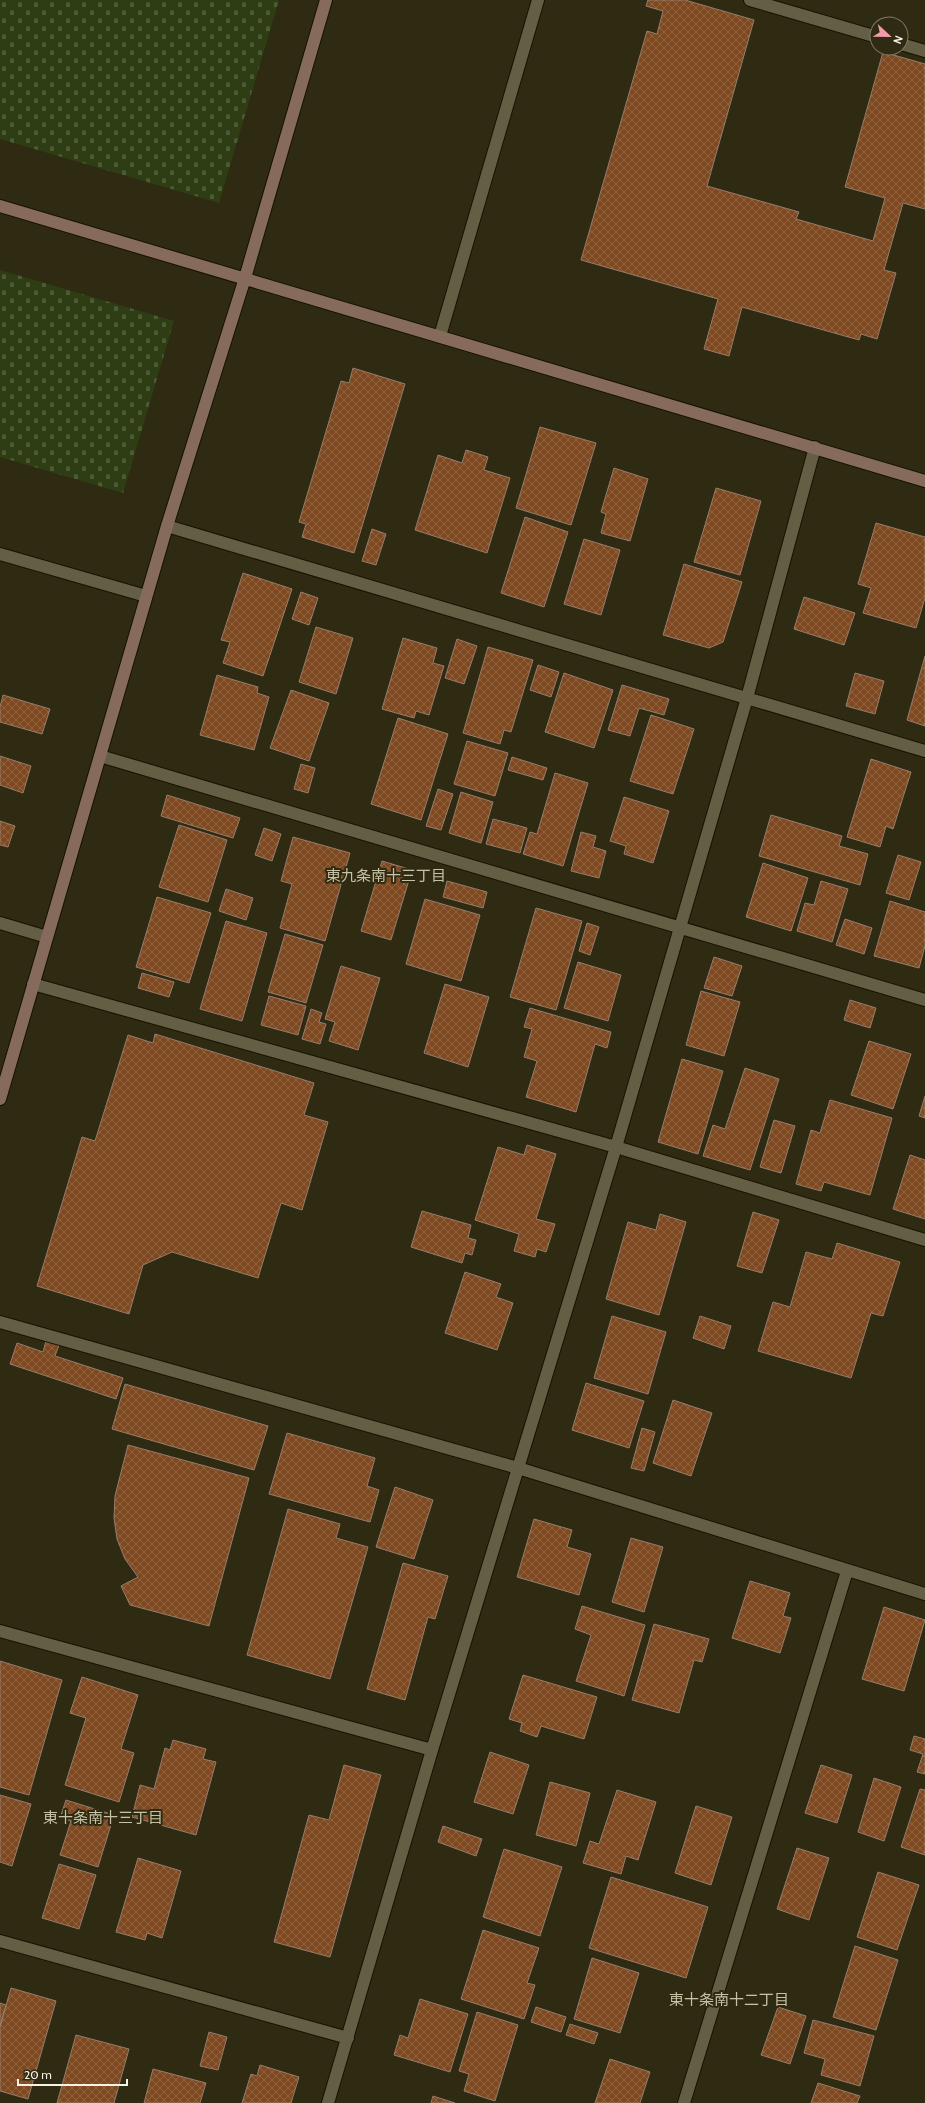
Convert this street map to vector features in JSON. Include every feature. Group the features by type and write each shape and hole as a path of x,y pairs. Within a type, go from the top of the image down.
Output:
{"street":[{"path":"0,1099 146,596 245,278 326,0"},
{"path":"440,336 538,0"},
{"path":"750,0 869,35"},
{"path":"909,46 925,51"},
{"path":"0,206 925,480"},
{"path":"328,2103 432,1750 616,1147 747,698 815,447"},
{"path":"167,526 925,751"},
{"path":"0,554 146,596"},
{"path":"100,756 925,1000"},
{"path":"0,923 47,937"},
{"path":"33,984 616,1147 925,1240"},
{"path":"0,1322 518,1468 925,1594"},
{"path":"684,2103 847,1571"},
{"path":"0,1631 432,1750"},
{"path":"0,1941 348,2038"}],"green space":[{"path":"0,0 279,0 219,203 0,139"},
{"path":"0,270 174,321 123,493 0,457"}],"building":[{"path":"648,0 685,0 754,20 707,186 799,212 796,219 873,241 885,198 845,187 882,56 897,56 925,64 925,209 903,203 884,270 896,273 877,339 861,334 859,340 742,307 729,356 704,349 718,299 581,260 647,31 657,34 663,11 646,6"},
{"path":"353,368 405,384 354,553 302,537 306,524 299,522 341,381 349,383"},
{"path":"540,427 596,443 571,525 516,508"},
{"path":"466,450 488,457 484,470 510,478 487,553 415,530 438,455 462,463"},
{"path":"614,468 648,479 630,541 601,533 606,514 601,512"},
{"path":"716,488 761,501 740,575 694,562"},
{"path":"525,517 568,532 544,607 501,593"},
{"path":"876,523 925,537 925,598 916,628 863,613 871,588 858,584"},
{"path":"372,529 386,534 376,565 362,561"},
{"path":"584,539 620,550 601,615 564,604"},
{"path":"684,564 742,582 723,642 709,648 663,635"},
{"path":"243,573 292,589 263,676 223,663 230,642 221,640"},
{"path":"301,592 318,598 309,625 292,619"},
{"path":"804,597 855,613 844,645 794,629"},
{"path":"316,627 353,638 336,694 299,682"},
{"path":"403,638 437,648 433,663 444,666 429,715 416,711 414,718 382,709"},
{"path":"457,639 477,646 464,684 445,678"},
{"path":"488,647 533,660 511,732 504,730 500,744 463,733"},
{"path":"925,656 925,726 907,720"},
{"path":"538,665 559,672 551,697 530,690"},
{"path":"564,673 613,690 594,748 545,732"},
{"path":"855,673 884,681 875,714 846,706"},
{"path":"217,675 258,687 257,693 269,697 254,750 200,735"},
{"path":"622,685 669,699 664,715 639,708 630,736 608,730"},
{"path":"291,690 329,703 309,761 270,748"},
{"path":"3,695 50,709 42,734 0,722 0,707"},
{"path":"651,715 694,729 673,794 630,781"},
{"path":"398,718 448,734 421,820 371,804"},
{"path":"467,741 508,753 495,796 454,784"},
{"path":"0,756 31,766 23,793 0,785"},
{"path":"512,757 547,768 543,780 508,770"},
{"path":"871,759 911,772 893,829 886,826 880,847 847,837"},
{"path":"301,764 315,768 308,793 294,789"},
{"path":"555,773 588,783 563,866 523,854 530,832 537,834"},
{"path":"438,789 453,794 441,830 426,826"},
{"path":"461,792 493,802 481,843 449,833"},
{"path":"167,795 240,818 233,838 161,816"},
{"path":"624,797 669,811 653,863 624,854 626,846 610,841"},
{"path":"771,815 842,836 839,846 868,854 860,885 759,856"},
{"path":"493,819 527,828 520,853 486,844"},
{"path":"0,821 15,826 8,847 0,845"},
{"path":"179,825 227,840 208,902 159,887"},
{"path":"264,828 281,834 272,861 255,855"},
{"path":"581,832 596,836 593,847 606,851 599,878 571,871"},
{"path":"293,837 350,853 325,941 280,928 292,884 281,881"},
{"path":"898,855 921,862 909,900 886,893"},
{"path":"382,861 412,870 391,940 361,931"},
{"path":"763,863 808,878 791,931 746,917"},
{"path":"447,881 487,892 483,908 443,897"},
{"path":"821,881 848,889 832,942 797,931 805,903 814,905"},
{"path":"226,889 253,898 246,920 219,911"},
{"path":"157,897 211,913 189,983 136,967"},
{"path":"425,899 480,915 461,981 406,964"},
{"path":"890,901 925,912 925,946 919,968 874,956"},
{"path":"536,908 582,921 556,1010 510,997"},
{"path":"845,919 872,928 864,954 836,945"},
{"path":"226,921 267,933 242,1021 200,1009"},
{"path":"587,923 599,927 590,955 579,951"},
{"path":"285,934 323,945 306,1003 268,992"},
{"path":"714,957 742,966 732,996 704,988"},
{"path":"578,962 621,975 608,1021 564,1008"},
{"path":"341,966 380,978 358,1050 329,1041 335,1022 325,1019"},
{"path":"142,973 174,982 169,997 138,988"},
{"path":"445,984 489,997 468,1067 424,1053"},
{"path":"701,991 740,1002 724,1056 686,1045"},
{"path":"269,996 306,1006 298,1035 261,1025"},
{"path":"850,1000 876,1008 870,1028 844,1020"},
{"path":"530,1008 611,1032 607,1048 595,1044 576,1112 526,1097 537,1061 524,1057 532,1029 524,1027"},
{"path":"311,1009 322,1013 319,1022 326,1024 320,1044 302,1039"},
{"path":"155,1034 314,1083 304,1115 328,1122 302,1210 281,1203 258,1278 172,1252 143,1265 129,1314 37,1286 82,1137 95,1141 128,1035 153,1043"},
{"path":"869,1041 911,1054 893,1109 851,1095"},
{"path":"682,1059 723,1071 698,1154 658,1142"},
{"path":"745,1068 779,1079 750,1170 703,1156 713,1125 725,1129"},
{"path":"925,1096 925,1118 919,1116"},
{"path":"830,1100 892,1118 870,1195 824,1182 821,1191 796,1184 811,1130 820,1133"},
{"path":"774,1120 795,1126 781,1173 760,1167"},
{"path":"527,1145 556,1154 536,1219 555,1224 546,1252 537,1249 535,1257 514,1251 519,1234 475,1220 498,1147 524,1155"},
{"path":"910,1155 925,1160 925,1219 893,1209"},
{"path":"422,1211 471,1225 468,1238 476,1240 472,1255 465,1253 462,1263 411,1247"},
{"path":"753,1212 779,1220 762,1273 737,1266"},
{"path":"660,1214 686,1222 659,1315 606,1299 628,1222 656,1230"},
{"path":"837,1243 900,1262 883,1316 871,1313 851,1378 758,1351 773,1302 790,1307 806,1252 832,1259"},
{"path":"465,1272 501,1284 496,1297 513,1303 497,1350 445,1333"},
{"path":"612,1316 666,1332 648,1394 594,1378"},
{"path":"700,1316 731,1326 724,1349 693,1338"},
{"path":"46,1341 59,1345 55,1356 123,1378 116,1399 10,1364 17,1343 43,1352"},
{"path":"586,1383 644,1401 629,1448 572,1430"},
{"path":"125,1384 268,1426 254,1470 112,1429"},
{"path":"673,1400 712,1413 691,1476 653,1463"},
{"path":"642,1428 655,1432 644,1471 631,1468"},
{"path":"287,1433 375,1458 367,1486 379,1490 370,1522 269,1494"},
{"path":"128,1445 249,1478 209,1626 130,1605 121,1586 138,1577 125,1559 117,1539 114,1518 115,1496"},
{"path":"395,1487 433,1500 414,1559 376,1547"},
{"path":"288,1509 340,1524 336,1538 368,1547 330,1679 247,1655"},
{"path":"534,1519 572,1530 567,1547 591,1554 579,1595 517,1577"},
{"path":"631,1538 663,1547 644,1612 612,1602"},
{"path":"403,1563 448,1576 435,1619 428,1617 405,1700 367,1689"},
{"path":"750,1581 790,1593 783,1616 791,1618 780,1653 732,1638"},
{"path":"582,1606 645,1625 624,1696 576,1681 591,1635 575,1629"},
{"path":"884,1607 925,1620 904,1691 862,1679"},
{"path":"654,1624 709,1639 702,1662 694,1660 679,1713 632,1700"},
{"path":"0,1661 62,1680 29,1795 0,1787"},
{"path":"523,1675 597,1697 584,1739 541,1726 537,1737 520,1731 522,1723 509,1719"},
{"path":"82,1677 138,1695 121,1749 134,1753 119,1802 65,1785 86,1718 70,1713"},
{"path":"914,1736 925,1739 925,1774 917,1772 923,1754 910,1750"},
{"path":"173,1740 206,1749 203,1759 216,1762 196,1835 132,1817 140,1785 154,1789 165,1748 170,1750"},
{"path":"490,1752 529,1765 513,1814 474,1802"},
{"path":"344,1765 381,1775 330,1957 274,1942 309,1815 329,1820"},
{"path":"821,1765 852,1775 837,1823 805,1813"},
{"path":"874,1778 901,1787 884,1841 858,1832"},
{"path":"550,1782 590,1793 576,1846 536,1835"},
{"path":"920,1789 925,1790 925,1855 901,1847"},
{"path":"617,1790 656,1802 638,1860 626,1856 621,1874 583,1863 590,1841 599,1844"},
{"path":"0,1795 31,1804 12,1866 0,1862"},
{"path":"66,1800 114,1815 98,1867 60,1855 71,1821 60,1818"},
{"path":"696,1806 732,1817 711,1885 675,1873"},
{"path":"443,1826 482,1839 476,1856 438,1842"},
{"path":"797,1848 829,1858 809,1920 777,1909"},
{"path":"504,1849 562,1867 540,1936 483,1917"},
{"path":"138,1858 181,1871 162,1938 147,1933 145,1940 116,1932"},
{"path":"59,1864 96,1875 79,1929 42,1918"},
{"path":"878,1872 919,1885 897,1950 857,1937"},
{"path":"611,1877 708,1907 686,1978 589,1948"},
{"path":"483,1930 539,1948 527,1983 535,1985 524,2019 461,1999"},
{"path":"855,1946 898,1960 876,2030 833,2017"},
{"path":"592,1958 639,1973 620,2033 574,2019"},
{"path":"11,1988 56,2001 28,2099 0,2091 0,2027"},
{"path":"420,1999 468,2014 450,2072 394,2055 400,2035 408,2038"},
{"path":"0,2003 6,2005 0,2027"},
{"path":"536,2007 566,2017 561,2032 531,2022"},
{"path":"778,2007 806,2016 790,2064 761,2055"},
{"path":"477,2012 518,2025 495,2101 464,2091 469,2074 459,2071"},
{"path":"813,2020 874,2036 860,2086 821,2075 825,2059 804,2053"},
{"path":"570,2024 598,2033 594,2044 566,2035"},
{"path":"209,2032 227,2037 218,2070 200,2066"},
{"path":"76,2035 129,2049 114,2103 57,2103"},
{"path":"610,2059 650,2072 640,2103 595,2103"},
{"path":"260,2065 299,2077 291,2103 242,2103 251,2074 257,2076"},
{"path":"153,2069 206,2083 200,2103 144,2103"},
{"path":"818,2083 860,2096 857,2103 811,2103"},
{"path":"433,2096 455,2103 431,2103"}],"district":[{"name":"東九条南十三丁目","path":"386,876"},
{"name":"東十条南十三丁目","path":"103,1818"},
{"name":"東十条南十二丁目","path":"729,2000"}]}
